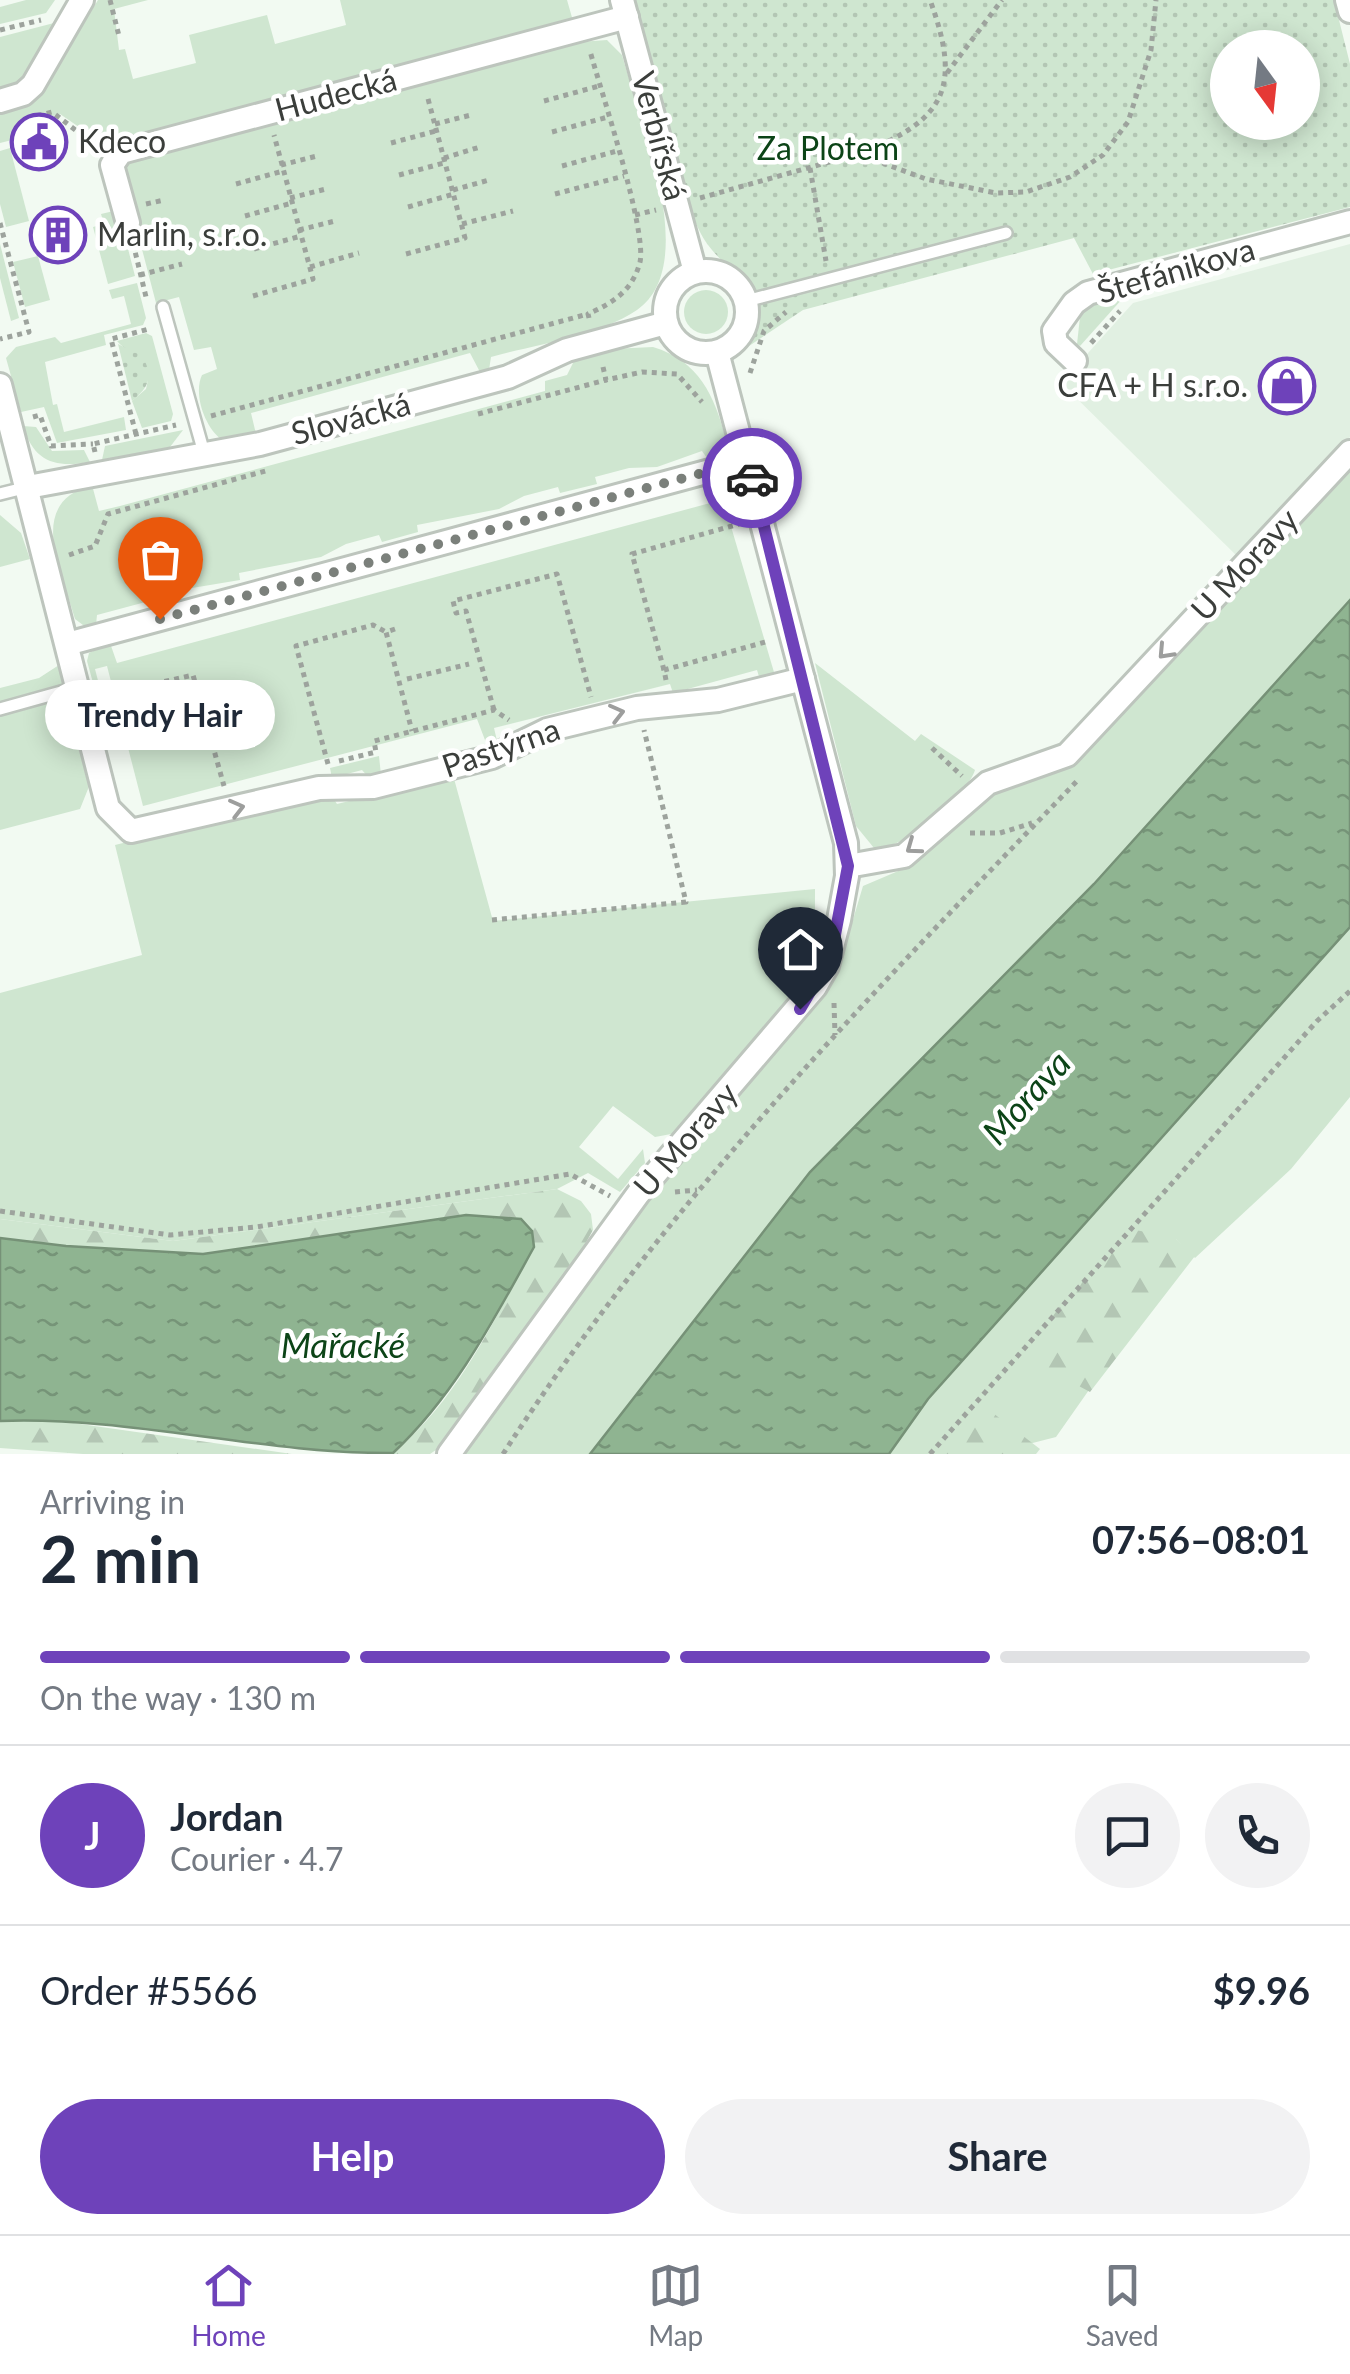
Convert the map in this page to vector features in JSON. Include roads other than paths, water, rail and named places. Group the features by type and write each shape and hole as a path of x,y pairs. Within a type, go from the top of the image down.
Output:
{"street":[{"path":"0,101 23,94 34,85 82,0"},
{"path":"1347,0 1350,11"},
{"name":"Hudecká","path":"130,232 113,158 421,72 624,8"},
{"name":"Verbířská","path":"624,8 695,272"},
{"name":"Štefánikova","path":"1075,361 1056,342 1054,332 1074,303 1088,293 1350,222"},
{"path":"695,272 726,276 746,301 742,332 718,352 698,352 681,346 666,322 670,292 695,272"},
{"name":"Slovácká","path":"28,487 260,444 508,377 566,350 666,322"},
{"path":"718,352 848,866"},
{"path":"0,385 78,641 79,687"},
{"name":"U Moravy","path":"448,1454 638,1194 815,988 834,946 848,866 894,860 979,791 1005,776 1060,760 1076,748 1350,452"},
{"path":"78,641 747,461"},
{"name":"Pastýrna","path":"79,687 108,808 125,828 142,831 319,788 374,787 492,758 547,730 642,707 718,700 803,679"}],"lane":[{"path":"746,301 1006,233"},
{"path":"163,306 204,453"},
{"path":"0,494 28,487"},
{"path":"0,708 79,687"}],"water":[{"name":"Morava","path":"1350,600 1350,927 928,1399 889,1454 590,1454 810,1172 1094,884"},
{"name":"Mařacké","path":"466,1215 521,1219 532,1231 534,1247 454,1382 393,1453 294,1448 98,1424 0,1421 0,1238 203,1254"}],"place":[{"name":"Kdeco","path":"39,142"},
{"name":"Marlin, s.r.o.","path":"58,235"},
{"name":"CFA + H s.r.o.","path":"1287,386"},
{"name":"Trendy Hair","path":"160,619"}],"park label":[{"name":"Za Plotem","path":"828,149"}]}
